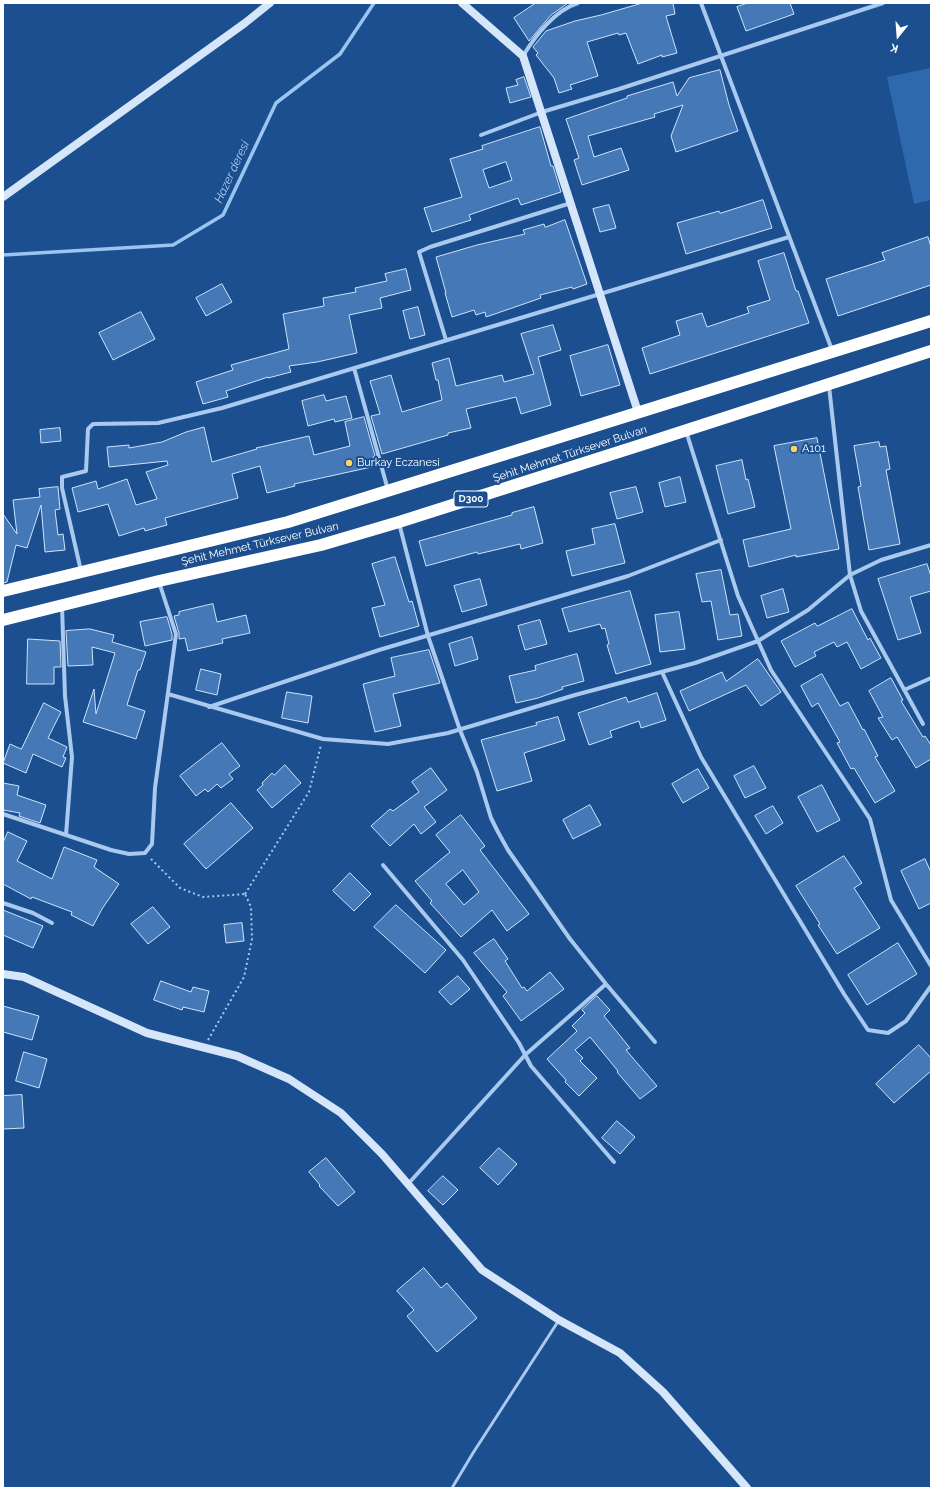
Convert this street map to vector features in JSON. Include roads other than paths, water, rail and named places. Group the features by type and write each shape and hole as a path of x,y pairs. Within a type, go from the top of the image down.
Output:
{"highway":[{"name":"Şehit Mehmet Türksever Bulvarı","path":"3,591 288,522 832,352 931,324"},
{"name":"Şehit Mehmet Türksever Bulvarı","path":"3,620 159,581 321,545 399,522 686,431 931,351"}],"street":[{"path":"3,197 244,24 270,3"},
{"path":"462,3 523,56 572,203 638,412"},
{"path":"523,56 530,45 556,15 578,3"},
{"path":"701,3 832,352"},
{"path":"481,135 542,112 883,3"},
{"path":"446,340 419,252 430,247 572,203"},
{"path":"81,572 62,488 62,477 86,472 88,429 93,424 158,423 222,408 789,237"},
{"path":"354,368 388,490"},
{"path":"829,384 850,575 861,611 923,724"},
{"path":"686,431 738,596 771,670 870,819 891,900 931,966"},
{"path":"399,522 428,636 460,730 477,772 498,832 508,850 570,939 655,1042"},
{"path":"209,707 379,650 628,576 721,540"},
{"path":"168,694 323,739 388,744 448,733 575,695 695,663 758,641 808,610 850,575 881,560 931,544"},
{"path":"3,814 111,850 129,854 145,853 152,844 155,788 176,634 159,581"},
{"path":"62,606 65,696 72,757 66,835"},
{"path":"662,672 701,757 844,994 868,1030 888,1033 906,1021 931,986"},
{"path":"904,690 931,678"},
{"path":"383,865 463,960 519,1043 531,1066 614,1162"},
{"path":"3,903 33,913 52,923"},
{"path":"3,974 24,977 147,1033 237,1056 289,1079 341,1113 382,1154 482,1270 559,1320 620,1353 663,1392 747,1488"},
{"path":"407,1184 525,1055 606,984"}],"lane":[{"path":"452,1488 559,1320"}],"waterway":[{"name":"Hazer deresi","path":"3,255 173,245 223,215 276,103 340,54 374,3"}],"place":[{"name":"A101","path":"794,449"},
{"name":"Burkay Eczanesi","path":"349,463"}]}
